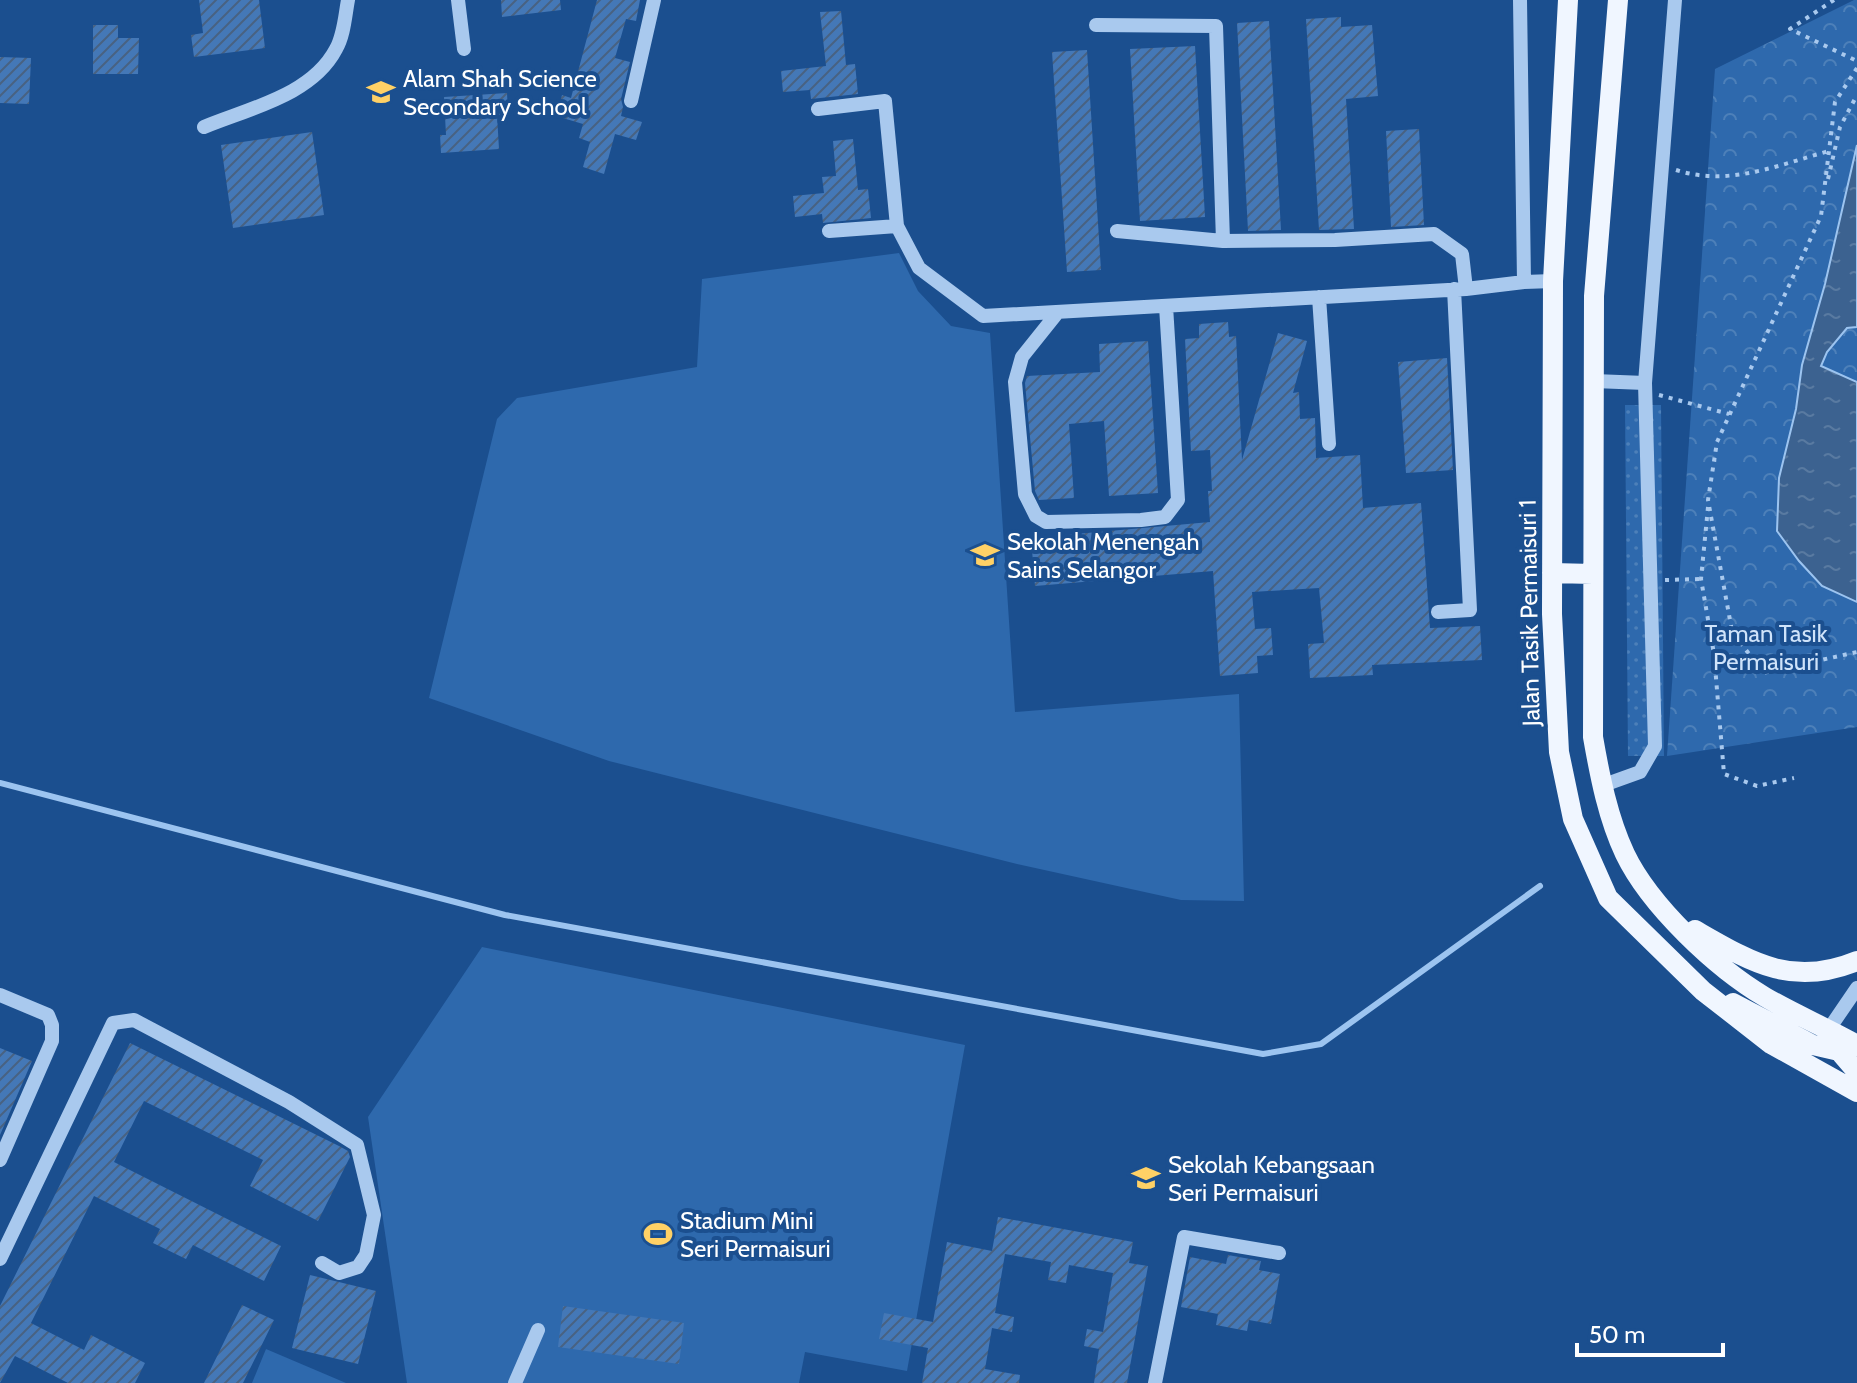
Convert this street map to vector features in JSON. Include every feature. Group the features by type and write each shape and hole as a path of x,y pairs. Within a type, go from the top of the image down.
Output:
{"main road":[{"name":"Jalan Tasik Permaisuri 1","path":"1568,0 1553,281 1552,573 1559,752 1573,819 1608,898 1703,991 1771,1044 1857,1092"},
{"path":"1618,0 1594,296 1593,737 1601,786 1625,855 1664,912 1704,951 1763,996 1829,1029 1851,1047 1857,1072"},
{"path":"1552,573 1593,574"},
{"path":"1664,912 1740,956 1777,971 1806,974 1840,969 1857,961"},
{"path":"1703,991 1742,1007 1813,1045 1851,1047"}],"street":[{"path":"204,127 293,91 323,69 338,46 348,0"},
{"path":"458,0 464,49"},
{"path":"631,101 654,0"},
{"path":"1520,0 1524,282"},
{"path":"1601,786 1640,772 1655,746 1645,383 1675,0"},
{"path":"1096,25 1216,26 1223,241"},
{"path":"818,109 885,101 897,226 919,268 983,316 1553,281"},
{"path":"829,231 897,226"},
{"path":"1117,231 1223,241 1335,240 1434,234 1462,254 1460,289 1470,610 1438,612"},
{"path":"1319,297 1329,444"},
{"path":"1058,312 1022,357 1015,382 1025,494 1036,516 1046,522 1141,520 1165,517 1178,500 1166,306"},
{"path":"1594,381 1645,383"},
{"path":"1829,1029 1857,988"},
{"path":"0,995 48,1015 52,1025 52,1041 5,1134 0,1160"},
{"path":"0,1259 113,1023 134,1020 289,1102 357,1145 374,1215 366,1255 358,1267 339,1273 322,1263"},
{"path":"1155,1383 1184,1237 1279,1253"},
{"path":"515,1383 538,1330"}],"path":[{"path":"1834,0 1790,29 1857,61"},
{"path":"1794,778 1757,786 1724,774 1714,654 1701,579 1708,500 1717,442 1821,216 1835,102 1857,68"},
{"path":"1823,199 1840,127 1857,95"},
{"path":"1662,166 1691,175 1735,178 1829,151"},
{"path":"1675,399 1729,414"},
{"path":"1708,500 1732,631 1763,673 1857,652"},
{"path":"1668,580 1701,579"}],"green space":[{"name":"Taman Tasik Permaisuri","path":"1857,0 1857,727 1667,756 1715,69"},
{"path":"899,253 918,291 951,326 990,333 1015,712 1239,694 1244,901 1181,900 1017,864 609,761 429,698 497,419 517,398 697,367 702,279"},
{"path":"1625,405 1661,405 1664,756 1628,756"},
{"name":"Stadium Mini Seri Permaisuri","path":"482,947 965,1045 907,1371 805,1352 799,1383 407,1383 368,1117"},
{"path":"266,1349 346,1383 252,1383"}],"water":[{"path":"1857,145 1857,327 1847,328 1827,352 1821,366 1857,382 1857,602 1822,586 1777,531 1779,478 1796,409 1802,365 1825,284"}],"building":[{"path":"199,0 259,0 265,48 194,57 191,35 203,33"},
{"path":"501,0 560,0 561,10 502,17"},
{"path":"597,0 640,0 636,21 626,19 615,58 630,62 621,99 621,116 642,122 636,140 615,134 604,174 583,167 590,142 579,138 583,124 556,116 562,95 571,98"},
{"path":"841,11 846,65 855,64 858,94 811,99 810,90 783,92 781,71 826,66 820,12"},
{"path":"1341,17 1341,27 1372,25 1378,96 1346,99 1354,229 1319,230 1306,19"},
{"path":"1269,21 1281,230 1248,231 1237,23"},
{"path":"93,25 118,25 118,38 139,38 138,74 93,74"},
{"path":"1195,46 1205,217 1140,221 1130,49"},
{"path":"1087,50 1101,270 1067,272 1052,52"},
{"path":"0,57 31,58 29,104 0,103"},
{"path":"507,93 508,114 497,115 499,149 441,153 440,135 446,135 444,97"},
{"path":"1419,129 1424,225 1391,227 1386,131"},
{"path":"312,132 324,215 233,228 221,145"},
{"path":"853,139 858,190 868,189 871,218 823,223 822,214 795,217 793,196 824,193 822,177 836,176 833,141"},
{"path":"1228,322 1229,337 1236,336 1242,460 1278,333 1307,341 1293,393 1299,392 1300,419 1315,418 1316,458 1360,455 1363,508 1421,503 1430,628 1480,626 1482,660 1372,665 1373,675 1310,678 1308,644 1324,643 1319,588 1252,592 1255,629 1271,628 1273,655 1257,656 1258,673 1220,676 1213,571 1035,586 1031,538 1210,522 1210,450 1191,451 1185,339 1199,338 1199,324"},
{"path":"1148,341 1158,493 1109,496 1104,421 1069,424 1074,498 1039,500 1035,491 1025,383 1027,376 1100,372 1099,344"},
{"path":"1447,358 1453,470 1406,473 1398,362"},
{"path":"130,1043 339,1146 348,1151 350,1157 318,1221 250,1186 263,1160 144,1101 114,1162 281,1246 264,1281 193,1245 186,1259 153,1243 160,1229 94,1196 31,1323 84,1350 91,1335 145,1363 135,1383 68,1383 15,1356 0,1383 0,1306"},
{"path":"0,1048 32,1061 0,1135"},
{"path":"998,1217 1133,1242 1129,1263 1148,1266 1127,1383 1094,1383 1099,1349 1084,1346 1087,1329 1103,1332 1113,1273 1069,1265 1066,1283 1048,1280 1051,1262 1005,1254 995,1313 1014,1317 1012,1332 992,1328 985,1369 1020,1375 1019,1383 922,1383 928,1348 879,1339 884,1313 933,1322 947,1242 992,1251"},
{"path":"1228,1255 1261,1261 1259,1270 1280,1274 1271,1324 1249,1320 1247,1331 1216,1325 1218,1314 1181,1307 1190,1257 1226,1264"},
{"path":"310,1275 376,1291 358,1364 292,1348"},
{"path":"242,1305 274,1320 243,1383 204,1383"},
{"path":"563,1306 684,1323 679,1364 558,1347"}],"waterway":[{"path":"0,783 505,915 1263,1054 1321,1044 1540,886"}],"place":[{"name":"Alam Shah Science Secondary School","path":"381,92"},
{"name":"Sekolah Menengah Sains Selangor","path":"985,555"},
{"name":"Sekolah Kebangsaan Seri Permaisuri","path":"1146,1178"},
{"name":"Stadium Mini Seri Permaisuri","path":"658,1234"}]}
